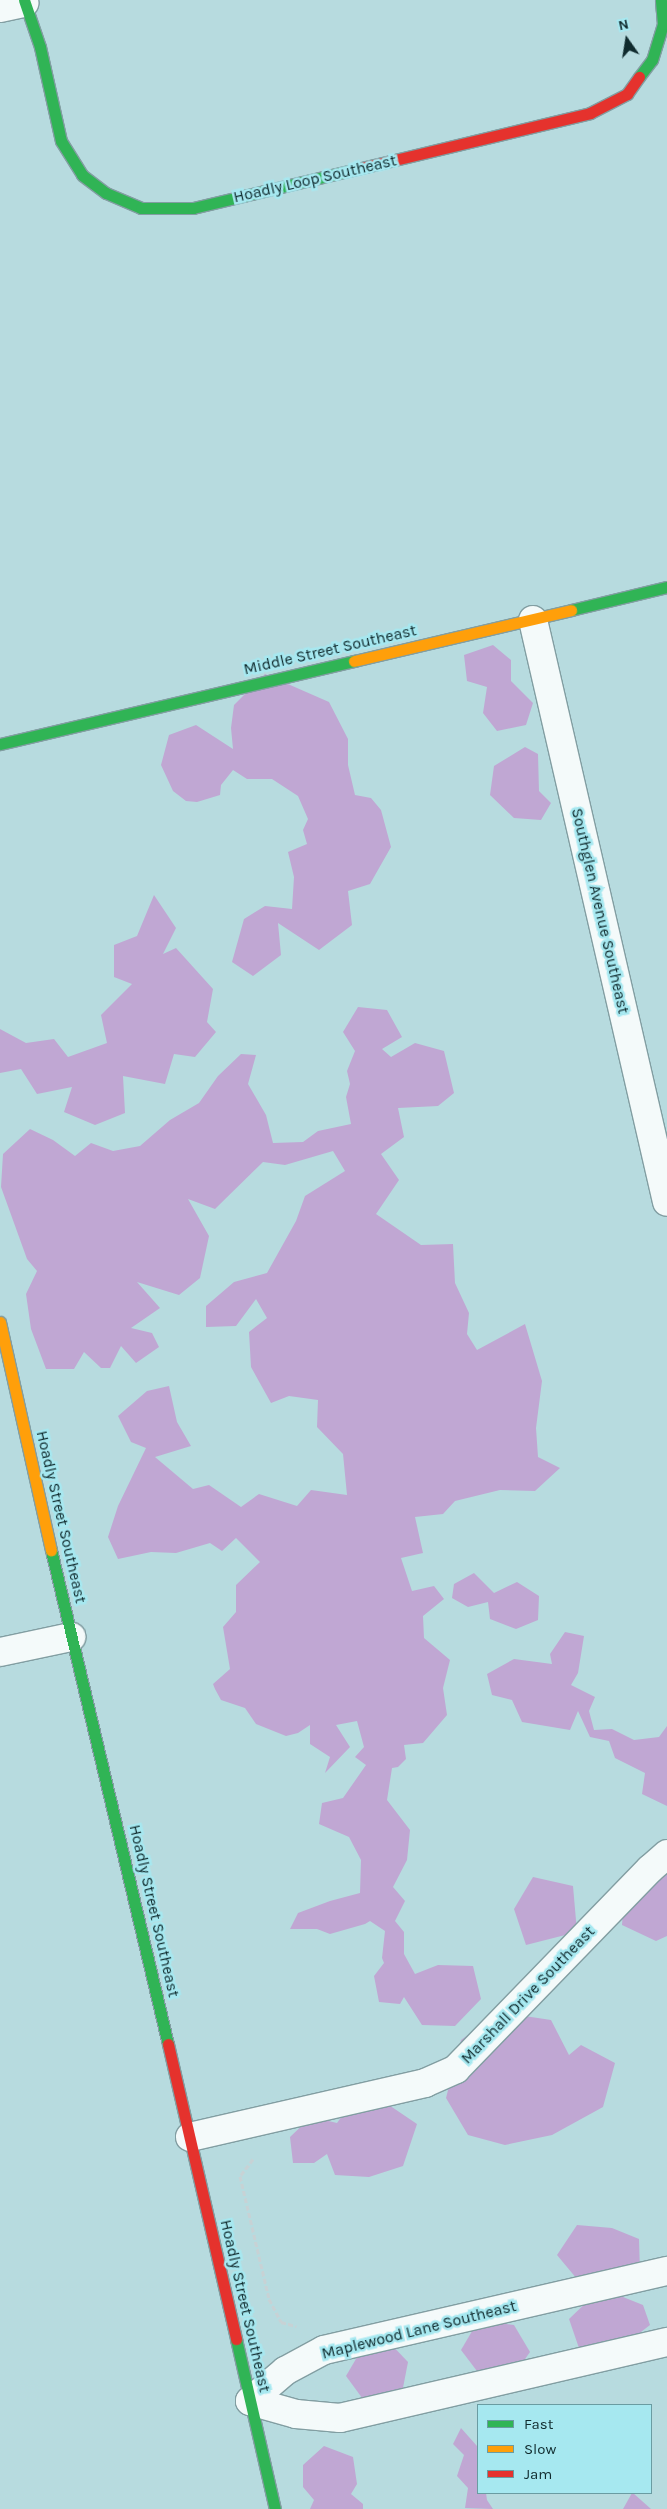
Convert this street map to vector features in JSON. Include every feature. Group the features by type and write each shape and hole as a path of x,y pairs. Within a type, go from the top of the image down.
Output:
{"street":[{"name":"Hoadly Loop Southeast","path":"16,4 40,47 61,141 82,175 106,193 141,208 193,208 590,113 627,94 652,60 663,24 661,0"},
{"name":"Middle Street Southeast","path":"0,744 667,588"},
{"name":"Southglen Avenue Southeast","path":"533,620 660,1140 667,1202"},
{"name":"Hoadly Street Southeast","path":"0,1322 71,1637 190,2137 275,2509"},
{"path":"0,1652 71,1637"},
{"name":"Marshall Drive Southeast","path":"190,2137 425,2083 456,2070 643,1876 667,1854"},
{"name":"Maplewood Lane Southeast","path":"250,2401 285,2372 324,2350 667,2271"},
{"path":"250,2401 296,2414 340,2418 667,2342"}],"path":[{"path":"255,2156 240,2176 269,2299 281,2322 304,2328"}],"shaded area":[{"path":"493,645 511,660 511,681 533,703 526,725 497,731 483,713 487,687 467,681 464,655"},
{"path":"265,674 329,702 348,739 348,765 355,795 371,798 381,810 391,847 370,884 348,891 352,925 319,950 278,923 281,955 253,976 232,962 244,919 265,906 292,909 294,877 288,852 307,844 303,830 308,819 298,796 272,779 247,779 233,770 221,785 220,795 197,802 186,801 173,791 161,765 169,735 196,725 233,749 231,728 234,705"},
{"path":"525,747 538,754 539,791 551,803 541,820 514,818 490,795 494,766"},
{"path":"154,895 176,928 163,954 176,948 213,989 207,1022 216,1032 195,1057 174,1054 165,1084 123,1076 125,1113 95,1125 64,1112 72,1087 37,1094 21,1069 0,1073 0,1029 26,1043 54,1039 68,1057 107,1043 101,1015 132,984 114,977 114,945 137,936"},
{"path":"358,1007 387,1010 402,1037 382,1049 391,1057 415,1043 444,1051 454,1093 438,1106 398,1108 404,1137 381,1154 399,1180 376,1214 421,1245 453,1244 455,1283 469,1313 467,1334 477,1350 525,1324 542,1381 536,1428 538,1457 560,1468 535,1491 500,1490 455,1501 443,1514 415,1517 423,1553 401,1558 412,1591 434,1586 444,1599 423,1616 424,1638 450,1660 443,1688 447,1715 423,1743 404,1745 406,1759 398,1767 392,1768 387,1800 410,1830 407,1860 393,1887 405,1901 395,1921 404,1932 404,1954 415,1974 438,1965 473,1966 481,1999 455,2026 422,2025 404,1997 400,2004 379,2002 374,1976 384,1963 382,1958 385,1931 370,1921 330,1934 317,1929 290,1929 298,1913 330,1901 360,1893 361,1860 349,1837 319,1824 322,1803 343,1798 366,1765 355,1757 364,1747 357,1721 336,1725 350,1747 325,1773 330,1757 310,1744 310,1725 298,1733 286,1736 256,1724 245,1708 221,1700 215,1689 213,1684 230,1669 223,1627 236,1612 236,1585 260,1562 236,1538 222,1551 210,1543 176,1553 151,1552 118,1559 108,1537 118,1506 146,1448 131,1442 118,1416 147,1391 169,1386 177,1422 191,1446 155,1457 193,1489 209,1485 241,1507 259,1494 297,1506 311,1490 347,1495 343,1454 317,1427 318,1400 289,1396 271,1403 251,1367 249,1332 267,1318 256,1299 236,1326 206,1327 206,1306 234,1282 267,1273 296,1221 305,1196 345,1171 333,1151 285,1165 263,1162 215,1209 188,1199 209,1236 200,1278 179,1295 137,1282 160,1308 131,1328 152,1333 159,1347 136,1363 121,1346 110,1368 101,1368 84,1352 74,1369 46,1369 31,1329 26,1294 37,1271 27,1259 1,1187 3,1154 30,1129 53,1140 75,1156 91,1143 113,1151 140,1146 170,1120 199,1103 218,1076 241,1054 256,1055 248,1084 266,1115 273,1143 303,1142 318,1131 351,1124 346,1097 350,1084 347,1071 355,1051 343,1032"},
{"path":"474,1573 494,1593 517,1582 539,1596 538,1620 516,1629 490,1619 488,1602 468,1607 452,1598 454,1584"},
{"path":"565,1632 584,1636 578,1673 571,1685 595,1697 589,1711 594,1730 612,1729 634,1740 659,1737 667,1726 667,1806 642,1794 645,1773 615,1758 609,1741 590,1737 578,1711 570,1730 522,1722 512,1700 492,1695 487,1674 514,1659 552,1664 550,1654"},
{"path":"667,1867 667,1936 656,1941 622,1925 625,1884"},
{"path":"533,1877 573,1886 577,1932 526,1945 514,1909"},
{"path":"499,2012 551,2020 569,2055 581,2045 615,2063 603,2107 552,2135 505,2145 468,2135 446,2098 461,2040"},
{"path":"380,2099 417,2124 403,2166 369,2177 335,2175 327,2154 314,2163 293,2163 290,2137 311,2117 337,2123 347,2109"},
{"path":"577,2225 612,2228 639,2239 640,2272 608,2291 643,2305 650,2325 619,2349 580,2351 569,2319 592,2297 557,2255"},
{"path":"478,2321 514,2325 530,2352 516,2372 483,2379 461,2350"},
{"path":"386,2339 408,2362 401,2398 368,2406 346,2376 363,2347"},
{"path":"461,2428 477,2446 477,2494 486,2494 487,2500 493,2509 465,2508 468,2488 457,2476 464,2455 453,2444"},
{"path":"324,2446 353,2457 357,2484 351,2494 363,2504 363,2509 310,2509 314,2500 303,2487 303,2465"},
{"path":"631,2494 634,2494 651,2509 623,2509"}],"traffic: fast":[{"path":"24,0 40,47 61,141 82,175 106,193 141,208 193,208 353,170"},
{"path":"639,77 652,60 663,24 661,0"},
{"path":"571,610 667,587"},
{"path":"0,744 354,661"},
{"path":"51,1550 168,2044"},
{"path":"236,2339 275,2509"}],"traffic: slow":[{"path":"354,661 571,610"},
{"path":"0,1322 51,1550"}],"traffic: jam":[{"path":"353,170 590,113 627,94 639,77"},
{"path":"168,2044 236,2339"}]}
